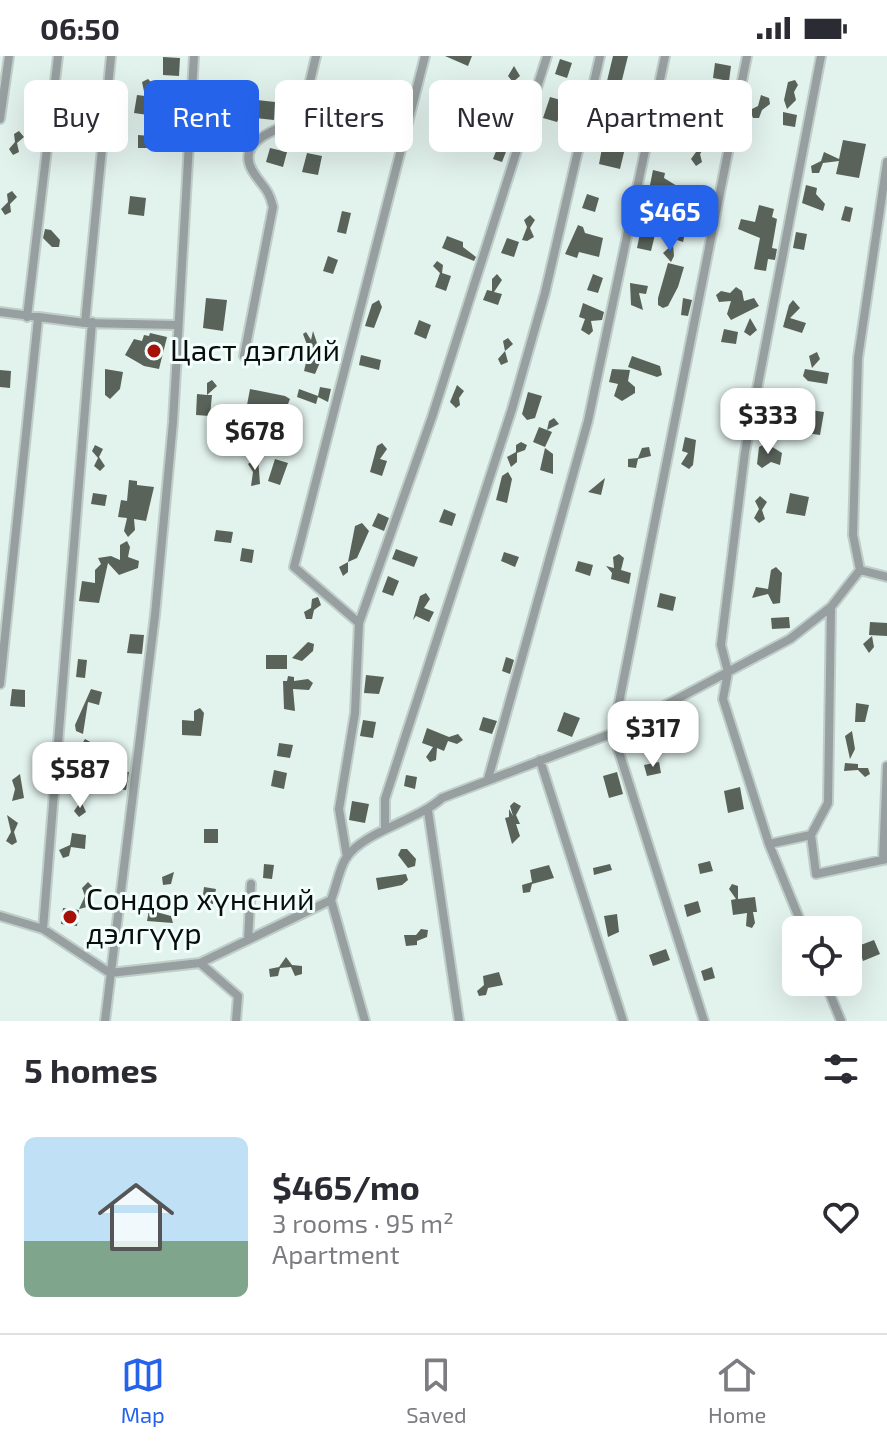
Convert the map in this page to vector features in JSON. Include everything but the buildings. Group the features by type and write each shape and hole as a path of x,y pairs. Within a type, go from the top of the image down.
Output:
{"street":[{"path":"0,119 9,56"},
{"path":"27,317 58,56"},
{"path":"43,929 111,56"},
{"path":"105,1021 155,615 173,422 176,325 194,56"},
{"path":"244,356 273,207 269,189 250,168 249,151 259,136 301,119 316,56"},
{"path":"359,623 294,567 425,56"},
{"path":"365,1021 331,900 347,857 339,809 355,713 359,623 436,402 547,56"},
{"path":"385,829 385,799 512,409 545,293 600,56"},
{"path":"488,779 588,421 665,56"},
{"path":"704,1021 613,733 747,56"},
{"path":"798,916 769,844 723,699 728,672 721,645 745,452 821,56"},
{"path":"347,857 385,829 428,811 442,798 613,733 790,639 831,607 860,570 853,535 858,358 887,162"},
{"path":"0,312 88,323 176,325"},
{"path":"0,684 38,319"},
{"path":"860,570 887,577"},
{"path":"831,607 828,803 811,835 816,874 885,860 887,766"},
{"path":"540,760 623,1021"},
{"path":"428,811 459,1021"},
{"path":"769,844 811,835"},
{"path":"248,940 251,884"},
{"path":"0,916 43,929 110,973 200,963 331,900"},
{"path":"200,963 238,996 236,1021"},
{"path":"831,996 841,1021"}],"place":[{"name":"Цаст дэглий","path":"154,351"},
{"name":"Сондор хүнсний дэлгүүр","path":"70,917"}]}
